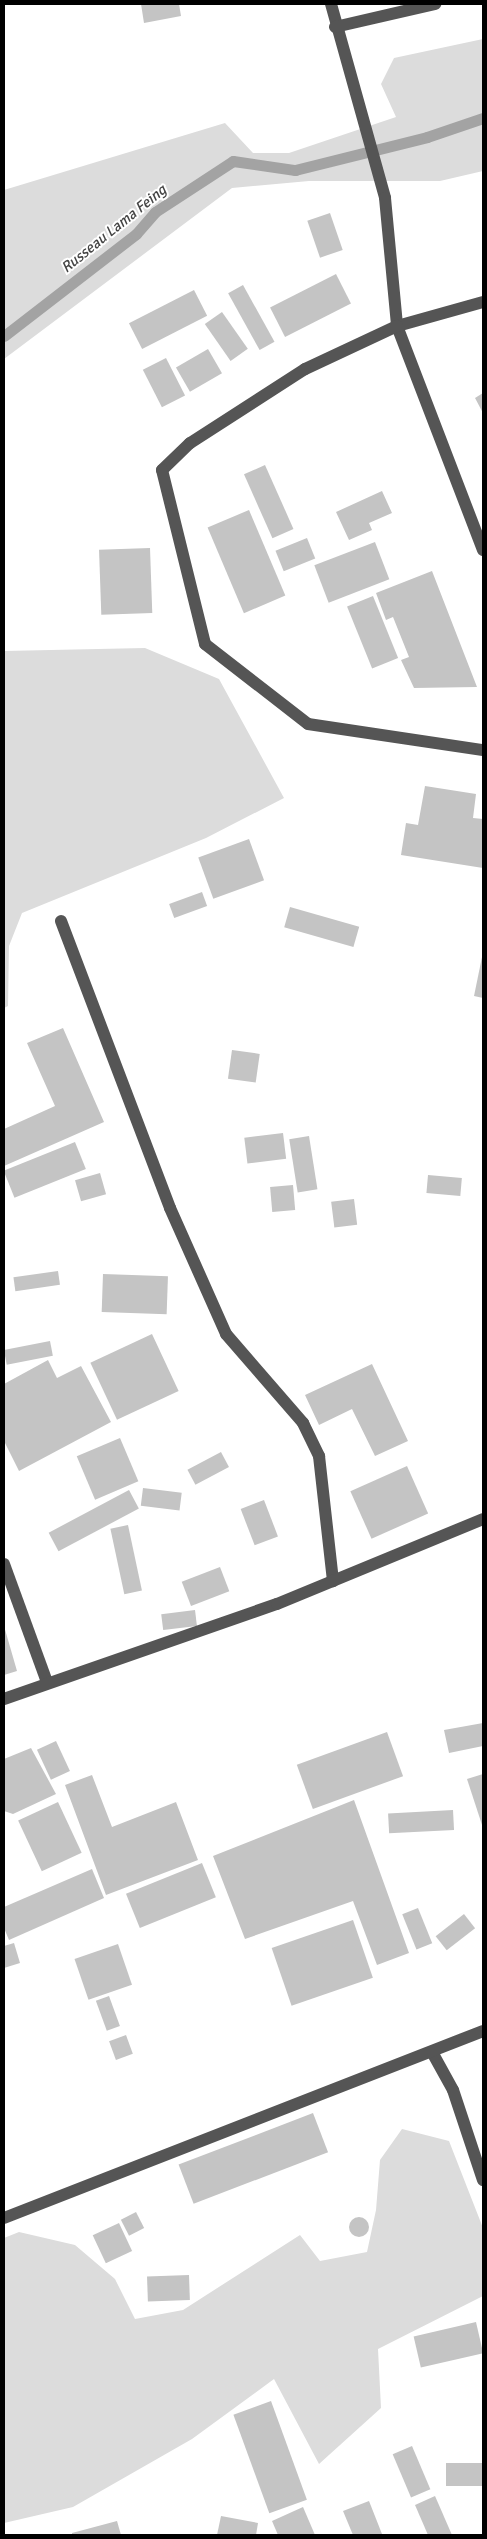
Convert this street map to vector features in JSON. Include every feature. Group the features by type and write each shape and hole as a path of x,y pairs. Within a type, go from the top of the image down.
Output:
{"street":[{"path":"332,4 335,27 363,114 385,198 397,326 483,550"},
{"path":"335,27 435,4"},
{"path":"483,302 397,326 305,369 190,443 162,470 205,644 308,724 483,750"},
{"path":"61,921 170,1208 226,1334 303,1423 319,1456 333,1581"},
{"path":"4,1700 48,1682 277,1604 483,1519"},
{"path":"4,1564 48,1682"},
{"path":"4,2218 483,2031"},
{"path":"432,2052 454,2090 483,2180"}],"shaded area":[{"path":"483,39 483,171 440,181 309,181 232,188 4,359 4,190 225,123 253,153 289,153 396,117 381,84 394,58"},
{"path":"145,648 219,679 284,798 206,838 22,913 9,946 8,1006 4,1008 4,651"},
{"path":"402,2129 449,2141 483,2228 483,2296 378,2349 381,2408 319,2464 274,2379 192,2439 73,2507 4,2523 4,2238 19,2232 75,2245 115,2279 135,2319 183,2310 300,2235 320,2261 367,2252 376,2210 380,2160"}],"building":[{"path":"141,4 179,4 181,16 144,23"},
{"path":"330,213 343,250 320,258 307,221"},
{"path":"336,274 351,303 285,337 270,308"},
{"path":"243,285 275,342 260,350 228,293"},
{"path":"194,290 207,316 142,349 129,323"},
{"path":"222,312 248,349 231,361 205,324"},
{"path":"208,349 222,373 190,392 176,368"},
{"path":"166,358 185,395 162,407 143,370"},
{"path":"483,393 483,413 475,398"},
{"path":"265,465 293,529 272,538 244,474"},
{"path":"382,491 392,513 369,523 372,530 349,540 336,512"},
{"path":"249,510 285,596 244,613 208,528"},
{"path":"307,538 315,558 284,571 275,551"},
{"path":"375,542 389,579 329,603 314,565"},
{"path":"150,548 152,613 101,615 99,550"},
{"path":"432,571 477,687 414,688 401,660 409,657 393,617 386,620 376,593"},
{"path":"373,596 398,658 372,669 347,606"},
{"path":"425,786 476,794 473,818 483,819 483,868 401,855 406,823 418,825"},
{"path":"249,839 264,880 213,899 198,857"},
{"path":"202,892 207,906 174,918 169,904"},
{"path":"290,907 359,927 353,947 284,927"},
{"path":"483,957 483,998 474,996"},
{"path":"63,1028 104,1122 4,1166 4,1129 55,1106 27,1043"},
{"path":"232,1050 260,1054 256,1083 228,1079"},
{"path":"283,1133 286,1159 247,1164 244,1138"},
{"path":"309,1136 317,1189 298,1192 289,1139"},
{"path":"75,1142 86,1169 14,1198 4,1171"},
{"path":"100,1173 106,1194 81,1201 75,1180"},
{"path":"428,1175 462,1178 460,1196 426,1193"},
{"path":"293,1185 295,1210 272,1212 270,1187"},
{"path":"354,1199 357,1225 334,1228 331,1202"},
{"path":"58,1271 60,1285 15,1291 13,1277"},
{"path":"103,1274 168,1276 167,1314 102,1312"},
{"path":"152,1334 179,1391 117,1420 90,1363"},
{"path":"50,1341 53,1356 7,1365 4,1350"},
{"path":"48,1360 57,1378 81,1366 111,1422 19,1471 4,1441 4,1384"},
{"path":"372,1364 408,1441 375,1456 352,1409 319,1425 305,1395"},
{"path":"120,1438 138,1481 95,1500 77,1456"},
{"path":"221,1452 229,1467 195,1485 187,1470"},
{"path":"407,1466 428,1514 372,1539 350,1491"},
{"path":"143,1488 182,1493 180,1511 141,1506"},
{"path":"129,1490 139,1509 59,1551 49,1533"},
{"path":"264,1500 278,1536 255,1545 241,1509"},
{"path":"128,1525 142,1591 124,1594 110,1529"},
{"path":"220,1567 229,1591 191,1606 182,1582"},
{"path":"195,1610 197,1626 163,1630 161,1614"},
{"path":"4,1626 17,1671 4,1675"},
{"path":"483,1723 483,1746 449,1753 444,1730"},
{"path":"387,1732 403,1776 313,1809 297,1765"},
{"path":"56,1741 70,1771 51,1780 37,1750"},
{"path":"31,1748 56,1794 13,1814 4,1811 4,1759"},
{"path":"483,1774 483,1828 467,1779"},
{"path":"92,1775 112,1827 176,1802 198,1860 106,1895 65,1785"},
{"path":"354,1800 409,1953 377,1965 353,1901 245,1939 213,1856"},
{"path":"58,1802 82,1853 42,1871 18,1821"},
{"path":"453,1810 454,1830 389,1833 388,1813"},
{"path":"202,1863 216,1897 140,1928 126,1894"},
{"path":"92,1869 104,1898 9,1940 4,1928 4,1907"},
{"path":"418,1908 432,1943 416,1950 402,1914"},
{"path":"464,1914 475,1928 447,1950 436,1936"},
{"path":"353,1920 373,1978 292,2006 272,1948"},
{"path":"14,1943 20,1963 4,1968 4,1946"},
{"path":"118,1944 132,1985 89,2000 75,1959"},
{"path":"109,1996 120,2026 107,2031 96,2001"},
{"path":"126,2035 133,2054 116,2060 109,2041"},
{"path":"313,2113 328,2152 194,2204 179,2165"},
{"path":"136,2212 144,2228 129,2236 121,2220"},
{"path":"359,2217 366,2220 369,2227 366,2234 359,2237 352,2234 349,2227 352,2220"},
{"path":"119,2223 132,2251 106,2263 93,2235"},
{"path":"189,2275 190,2300 148,2301 147,2276"},
{"path":"476,2322 483,2353 421,2368 414,2336"},
{"path":"271,2401 307,2500 269,2513 233,2415"},
{"path":"412,2446 430,2489 411,2497 393,2454"},
{"path":"446,2463 483,2463 483,2486 446,2486"},
{"path":"435,2496 452,2535 428,2535 415,2505"},
{"path":"369,2501 382,2534 353,2535 343,2511"},
{"path":"303,2507 315,2535 278,2535 272,2521"},
{"path":"221,2516 258,2523 256,2535 217,2535"},
{"path":"117,2521 121,2535 72,2535 72,2533"}],"waterway":[{"name":"Russeau Lama Feing","path":"4,336 136,234 155,212 233,161 295,170 427,137 483,118"}]}
